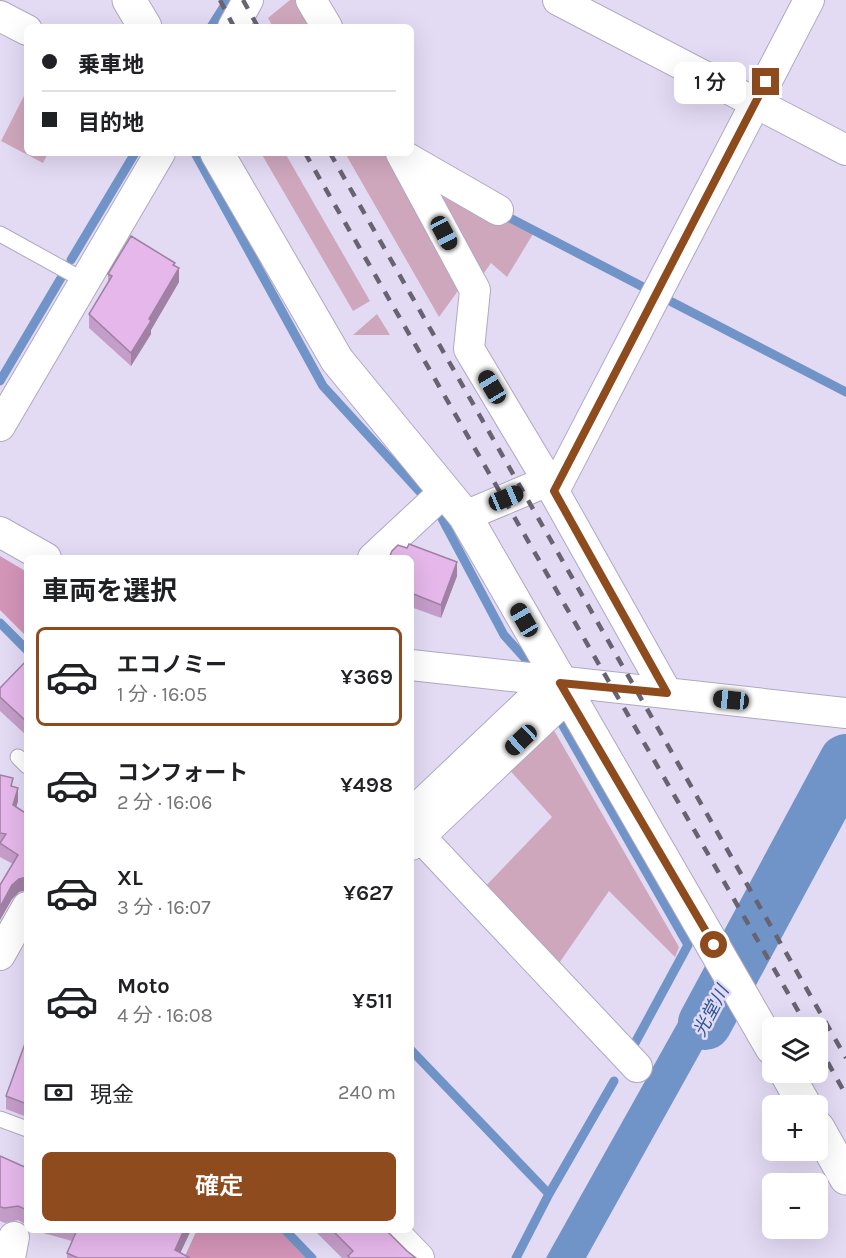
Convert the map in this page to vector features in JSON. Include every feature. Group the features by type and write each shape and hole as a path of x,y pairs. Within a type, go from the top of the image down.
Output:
{"street":[{"path":"129,0 143,24"},
{"path":"235,24 248,0"},
{"path":"311,0 325,24"},
{"path":"558,0 846,150"},
{"path":"465,516 551,486 809,0"},
{"path":"0,16 24,28"},
{"path":"0,426 158,156"},
{"path":"219,156 337,360 465,516 559,687 714,945 762,1030"},
{"path":"403,156 475,290 469,349 551,486 667,693"},
{"path":"404,156 498,210"},
{"path":"376,555 445,491"},
{"path":"0,532 41,555"},
{"path":"414,665 559,687 667,693 845,713"},
{"path":"414,830 559,687"},
{"path":"414,832 637,1067"},
{"path":"0,956 24,912"},
{"path":"828,1146 846,1178"},
{"path":"395,1233 419,1258"}],"lane":[{"path":"0,234 85,281"},
{"path":"0,1119 24,1128"}],"shaded area":[{"path":"290,0 296,0 310,24 271,24 268,18"},
{"path":"24,96 24,153 1,141"},
{"path":"30,156 46,156 43,163"},
{"path":"263,156 287,156 370,301 353,311"},
{"path":"347,156 388,156 463,284 439,317"},
{"path":"439,189 533,234 507,277 491,263 479,280 435,195"},
{"path":"377,314 390,335 353,335"},
{"path":"0,556 24,570 24,634 0,610"},
{"path":"552,727 679,947 675,957 609,891 555,969 480,892 552,817 506,766"},
{"path":"196,1233 282,1233 306,1258 184,1258"}],"water":[{"path":"714,958 734,992 586,1258 546,1258"}],"building":[{"path":"131,236 175,263 173,265 179,268 131,353 89,314 112,276 108,274"},
{"path":"409,544 457,562 441,605 414,594 414,555 390,555 398,545 407,548"},
{"path":"24,663 24,719 0,697 0,688"},
{"path":"0,775 13,778 11,786 18,788 13,805 24,812 24,878 12,885 0,907 0,885 18,855 0,843 6,834 0,833"},
{"path":"24,1046 24,1103 6,1096"},
{"path":"0,1156 24,1167 24,1209 18,1206 0,1207"},
{"path":"76,1233 183,1233 175,1250 190,1258 78,1258 67,1253"},
{"path":"335,1233 389,1233 416,1258 350,1258 348,1256 353,1251"}],"waterway":[{"path":"213,24 228,0"},
{"path":"71,260 133,156"},
{"path":"197,156 323,386 421,493"},
{"path":"506,216 647,289"},
{"path":"0,381 61,278"},
{"path":"668,300 846,392"},
{"path":"439,513 504,635 531,665"},
{"path":"0,623 24,647"},
{"path":"558,717 688,945 635,1043"},
{"name":"光堂川","path":"705,1023 846,761"},
{"path":"414,1053 549,1194 516,1258"},
{"path":"549,1194 614,1081"},
{"path":"288,1233 312,1258"}],"railway":[{"path":"220,0 232,24"},
{"path":"243,0 256,24"},
{"path":"307,156 802,1017"},
{"path":"332,156 846,1058"},
{"path":"828,1063 846,1095"}],"route":[{"path":"714,945 560,683 667,693 554,491 766,82"}]}
